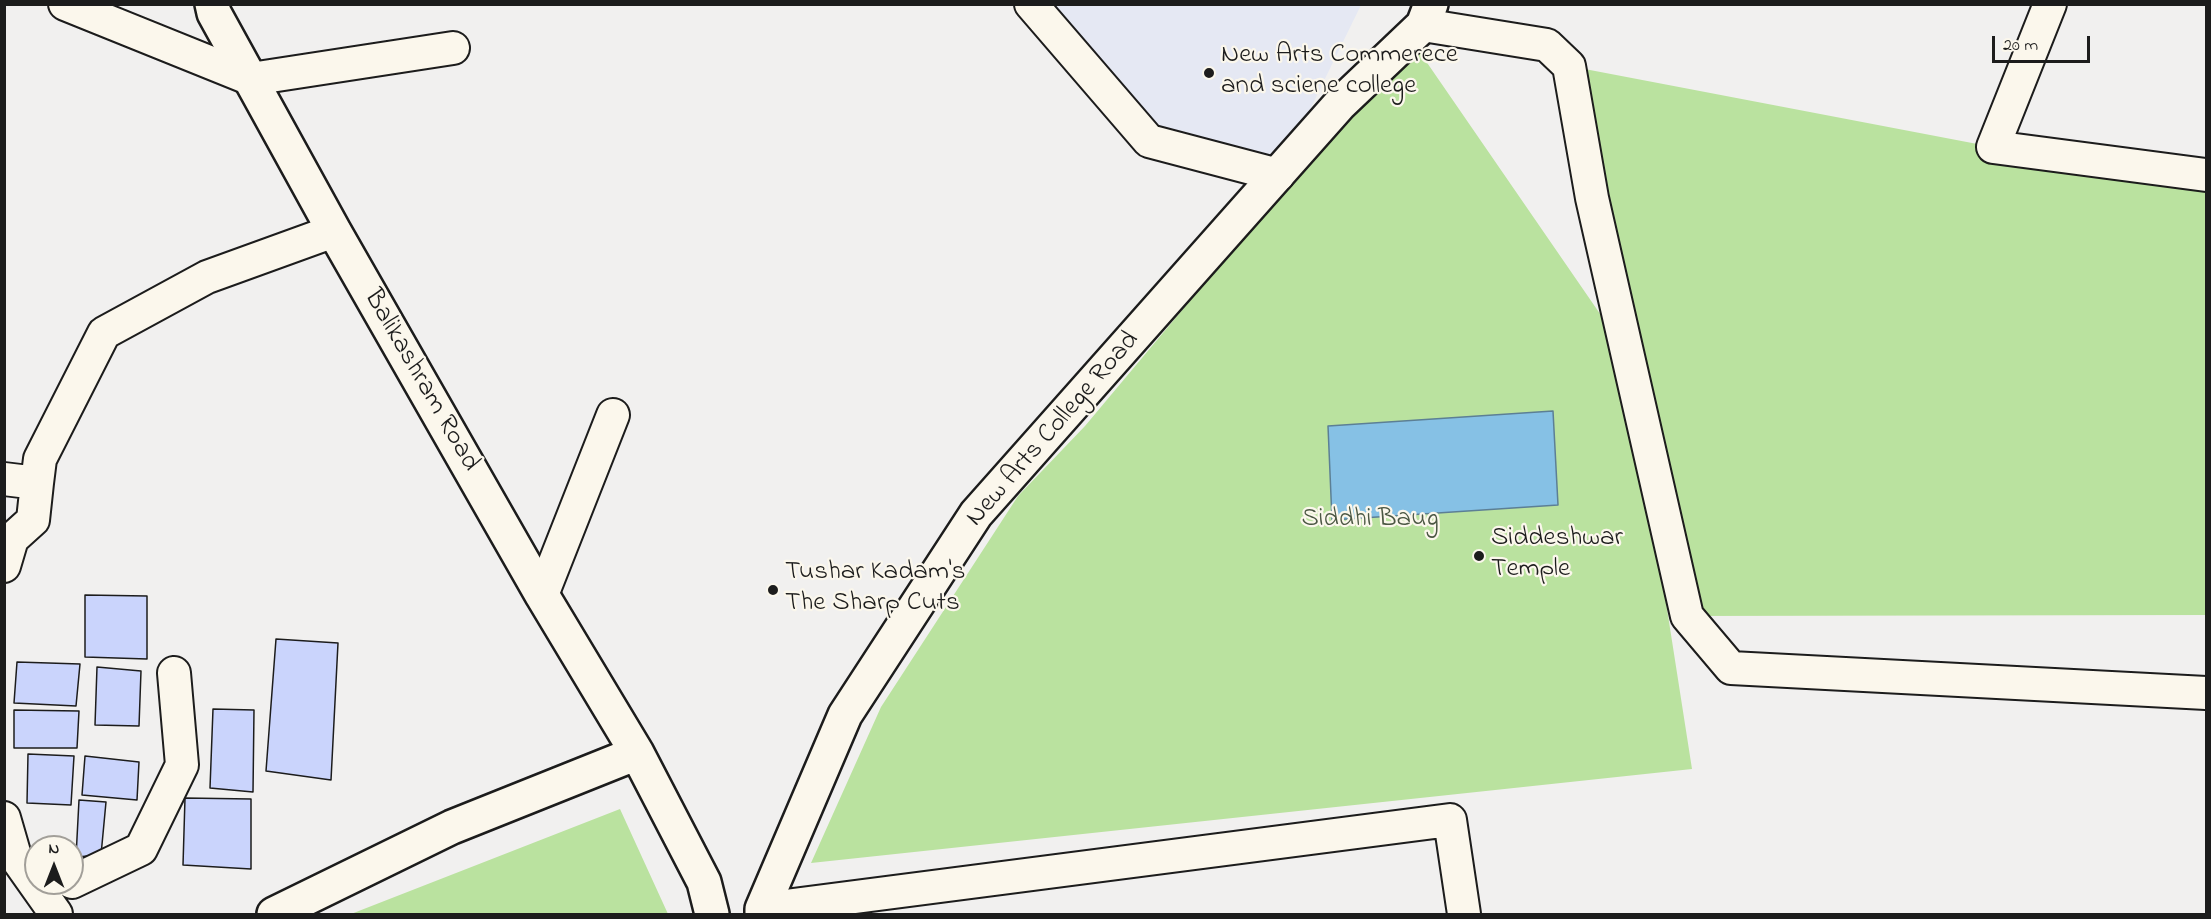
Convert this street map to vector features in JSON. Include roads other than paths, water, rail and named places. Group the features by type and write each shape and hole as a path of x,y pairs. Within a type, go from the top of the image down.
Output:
{"street":[{"path":"65,4 251,80 453,48"},
{"name":"Balikashram Road","path":"212,4 214,13 334,231 542,596 636,753 704,882 712,915"},
{"path":"1031,4 1149,141 1278,175"},
{"path":"2050,4 1994,147 2206,175"},
{"path":"1427,15 1547,45 1569,66 1592,198 1687,616 1731,668 2206,693"},
{"name":"New Arts College Road","path":"762,912 845,715 976,514 1340,104 1427,15"},
{"path":"4,566 12,539 33,520 40,459 104,333 207,277 334,231"},
{"path":"542,596 613,415"},
{"path":"4,479 37,483"},
{"path":"84,881 141,849 182,765 174,673"},
{"path":"273,915 452,827 636,753"},
{"path":"4,818 15,856 24,864"},
{"path":"762,912 1450,820 1464,915"}],"water":[{"path":"1553,411 1558,505 1332,520 1328,426"}],"place":[{"name":"New Arts Commerece and sciene college","path":"1209,73"},
{"name":"Siddeshwar Temple","path":"1479,556"},
{"name":"Tushar Kadam's The Sharp Cuts","path":"773,590"}],"park label":[{"name":"Siddhi Baug","path":"1370,521"}]}
